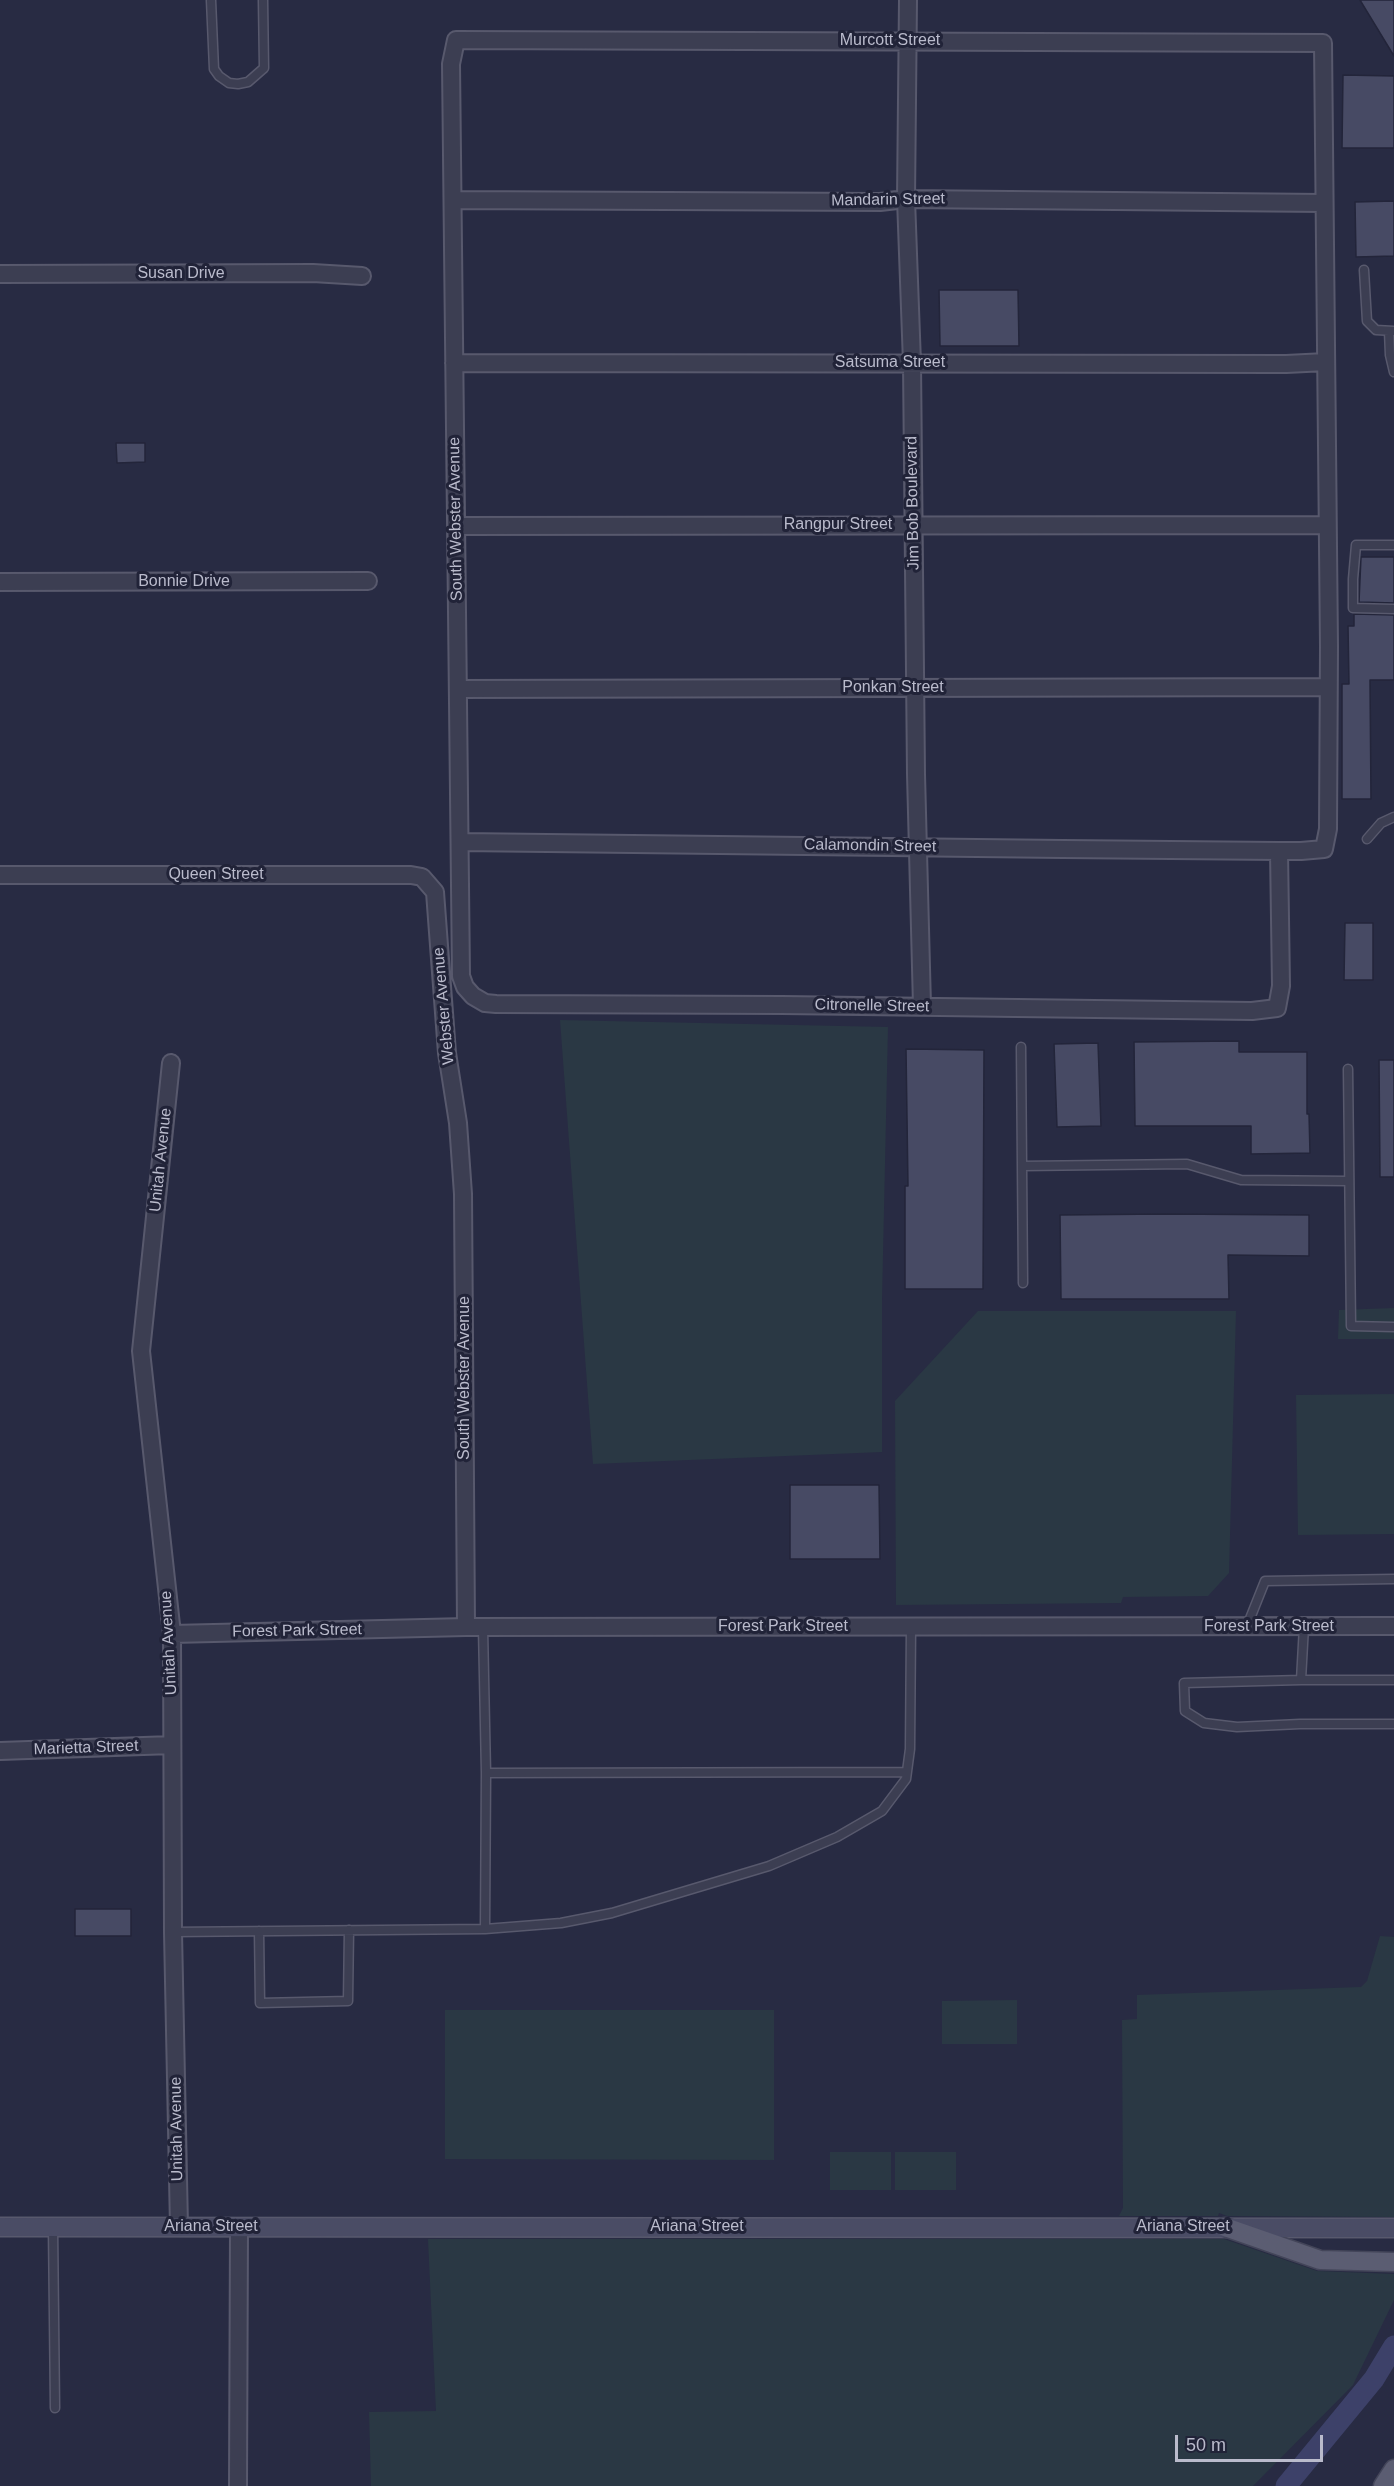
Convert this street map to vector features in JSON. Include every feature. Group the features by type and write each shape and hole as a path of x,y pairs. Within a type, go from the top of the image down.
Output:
{"main road":[{"path":"1225,2228 1320,2260 1394,2262"},
{"path":"1383,2486 1394,2469"}],"street":[{"name":"Jim Bob Boulevard","path":"908,0 906,199 912,363 915,687 922,1006"},
{"name":"Murcott Street","path":"456,40 1323,43 1325,119 1323,202"},
{"name":"South Webster Avenue","path":"456,40 451,64 462,976 465,987 473,996"},
{"name":"Mandarin Street","path":"453,200 880,202 906,199 1323,202"},
{"path":"1323,202 1328,687"},
{"name":"Susan Drive","path":"0,274 314,273 362,276"},
{"name":"Satsuma Street","path":"454,363 1286,364 1326,362"},
{"name":"Rangpur Street","path":"456,526 1327,525"},
{"name":"Bonnie Drive","path":"0,582 368,581"},
{"name":"Ponkan Street","path":"458,689 1328,687"},
{"name":"Calamondin Street","path":"462,842 1279,851 1324,849 1328,829 1328,687"},
{"name":"Citronelle Street","path":"473,996 485,1003 496,1004 922,1006 1241,1011 1277,1008 1281,986 1279,851"},
{"name":"Queen Street","path":"0,875 411,875 422,877 429,884"},
{"name":"Webster Avenue","path":"429,884 437,899 447,1053 458,1130"},
{"name":"Unitah Avenue","path":"171,1063 141,1351 172,1634 173,1932 179,2227"},
{"name":"South Webster Avenue","path":"458,1130 463,1194 475,1628"},
{"name":"Forest Park Street","path":"172,1634 475,1628 1394,1626"},
{"name":"Marietta Street","path":"0,1751 172,1745"},
{"name":"Ariana Street","path":"0,2227 1394,2228"},
{"path":"238,2486 239,2227"}],"lane":[{"path":"211,0 214,69 229,83 238,84 248,82 264,68 264,0"},
{"path":"1364,270 1367,321 1376,330 1392,331 1390,355 1394,372"},
{"path":"1394,545 1356,545 1353,608 1394,609"},
{"path":"1367,839 1381,823 1394,817"},
{"path":"1021,1047 1023,1282"},
{"path":"1348,1069 1352,1326 1394,1327"},
{"path":"1022,1166 1187,1164 1241,1180 1349,1181"},
{"path":"1247,1626 1264,1581 1394,1579"},
{"path":"1301,1680 1304,1626"},
{"path":"475,1628 486,1773 485,1929"},
{"path":"173,1932 485,1929 561,1923 612,1913 769,1866 837,1837 882,1811 906,1779 910,1749 911,1628"},
{"path":"1394,1680 1184,1683 1185,1711 1204,1723 1237,1727 1394,1724"},
{"path":"486,1773 907,1772"},
{"path":"259,1931 260,2003 348,2001 349,1930"},
{"path":"53,2227 55,2408"}],"shaded area":[{"path":"560,1020 888,1027 882,1300 882,1452 593,1464"},
{"path":"1394,1308 1394,1339 1338,1339 1339,1310"},
{"path":"978,1311 1236,1311 1229,1573 1208,1596 1123,1597 1121,1603 896,1605 895,1401"},
{"path":"1394,1394 1394,1534 1298,1535 1296,1395"},
{"path":"1380,1936 1394,1937 1394,2217 1227,2216 1219,2213 1218,2216 1119,2216 1123,2208 1122,2020 1137,2019 1137,1995 1361,1987 1367,1981"},
{"path":"1017,2000 1017,2044 942,2044 942,2001"},
{"path":"445,2010 774,2010 774,2160 445,2159"},
{"path":"830,2152 891,2152 891,2190 830,2190"},
{"path":"895,2152 956,2152 956,2190 895,2190"},
{"path":"428,2239 1224,2239 1317,2271 1394,2274 1394,2300 1353,2385 1253,2486 371,2486 369,2412 436,2411"}],"building":[{"path":"1360,0 1394,0 1394,56"},
{"path":"1343,75 1394,76 1394,148 1342,148"},
{"path":"1394,201 1394,256 1356,257 1355,202"},
{"path":"939,290 1018,290 1019,346 940,346"},
{"path":"116,443 145,443 145,462 117,463"},
{"path":"1361,557 1394,557 1394,603 1359,602"},
{"path":"1354,614 1394,615 1394,680 1370,680 1371,799 1342,799 1342,684 1349,684 1348,626 1354,626"},
{"path":"1345,923 1373,923 1373,980 1344,980"},
{"path":"1239,1041 1239,1052 1307,1052 1307,1114 1309,1114 1310,1153 1251,1154 1251,1126 1135,1126 1134,1042"},
{"path":"1098,1043 1101,1126 1057,1127 1054,1044"},
{"path":"906,1049 984,1050 983,1289 905,1289 905,1186 908,1186"},
{"path":"1379,1060 1394,1060 1394,1177 1380,1177"},
{"path":"1060,1215 1309,1215 1309,1256 1228,1255 1229,1299 1061,1299"},
{"path":"790,1485 879,1485 880,1559 790,1559"},
{"path":"75,1909 131,1909 131,1936 75,1936"}],"waterway":[{"path":"1286,2486 1374,2379 1394,2346"}]}
